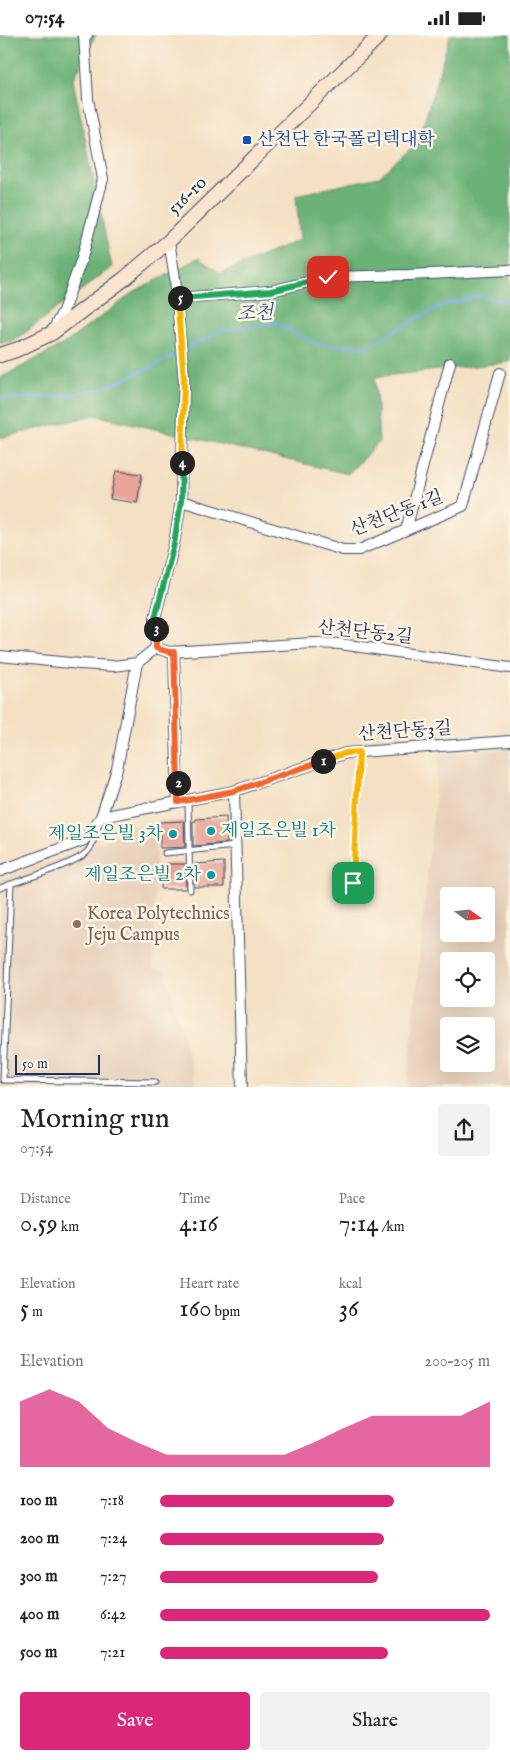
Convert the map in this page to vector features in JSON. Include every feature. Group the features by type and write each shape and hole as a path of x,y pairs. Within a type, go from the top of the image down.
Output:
{"main road":[{"name":"516-ro","path":"0,355 16,350 52,333 124,279 169,241 380,35"}],"street":[{"path":"52,333 63,311 82,258 103,179 88,99 84,36 87,35"},
{"path":"0,656 80,665 113,666 137,663 156,648 155,618 174,544 181,501 184,379 177,298 169,241"},
{"path":"177,298 271,291 328,277 510,270"},
{"path":"406,530 450,363"},
{"name":"산천단동 1길","path":"181,501 343,551 359,549 463,506 500,373"},
{"name":"산천단동2길","path":"156,648 174,652 314,643 331,644 510,669"},
{"path":"174,652 183,801"},
{"path":"0,871 84,840 101,817 117,769 137,663"},
{"name":"산천단동3길","path":"101,817 234,791 346,753 510,741"},
{"path":"234,791 242,1087"}],"lane":[{"path":"353,883 359,752"},
{"path":"183,801 190,851 190,890"},
{"path":"0,888 74,860 88,852 93,843 101,817"},
{"path":"165,853 236,847"},
{"path":"11,884 3,1080 155,1082"}],"shaded area":[{"path":"510,749 510,1087 407,1087 439,752"},
{"name":"Korea Polytechnics Jeju Campus","path":"135,825 156,832 153,969 165,971 197,1087 0,1087 0,879 107,840"}],"green space":[{"path":"0,35 96,35 73,80 112,267 14,341 0,343"},
{"path":"450,35 510,35 510,362 375,377 379,442 348,474 95,415 0,438 0,378 64,344 133,293 198,258 221,273 300,240 296,195 379,177 418,142"}],"building":[{"path":"116,471 142,474 137,503 110,499"},
{"name":"제일조은빌 1차","path":"226,817 227,843 193,846 193,821 196,821 196,819"},
{"name":"제일조은빌 3차","path":"184,821 185,847 160,848 160,822"},
{"name":"제일조은빌 2차","path":"224,862 224,887 194,887 194,864"},
{"path":"162,864 185,864 186,889 161,889"}],"waterway":[{"name":"조천","path":"0,398 62,396 98,390 150,368 220,331 276,323 317,344 366,347 440,306 478,296 510,302"}],"place":[{"name":"산천단 한국폴리텍대학","path":"247,140"},
{"name":"제일조은빌 1차","path":"211,831"},
{"name":"제일조은빌 3차","path":"173,834"},
{"name":"제일조은빌 2차","path":"211,875"},
{"name":"Korea Polytechnics Jeju Campus","path":"77,924"}],"route":[{"path":"328,277 271,291 177,298 184,379 181,501 174,544 155,618 156,648 174,652 178,802 234,791 346,753 359,752 353,883"}]}
